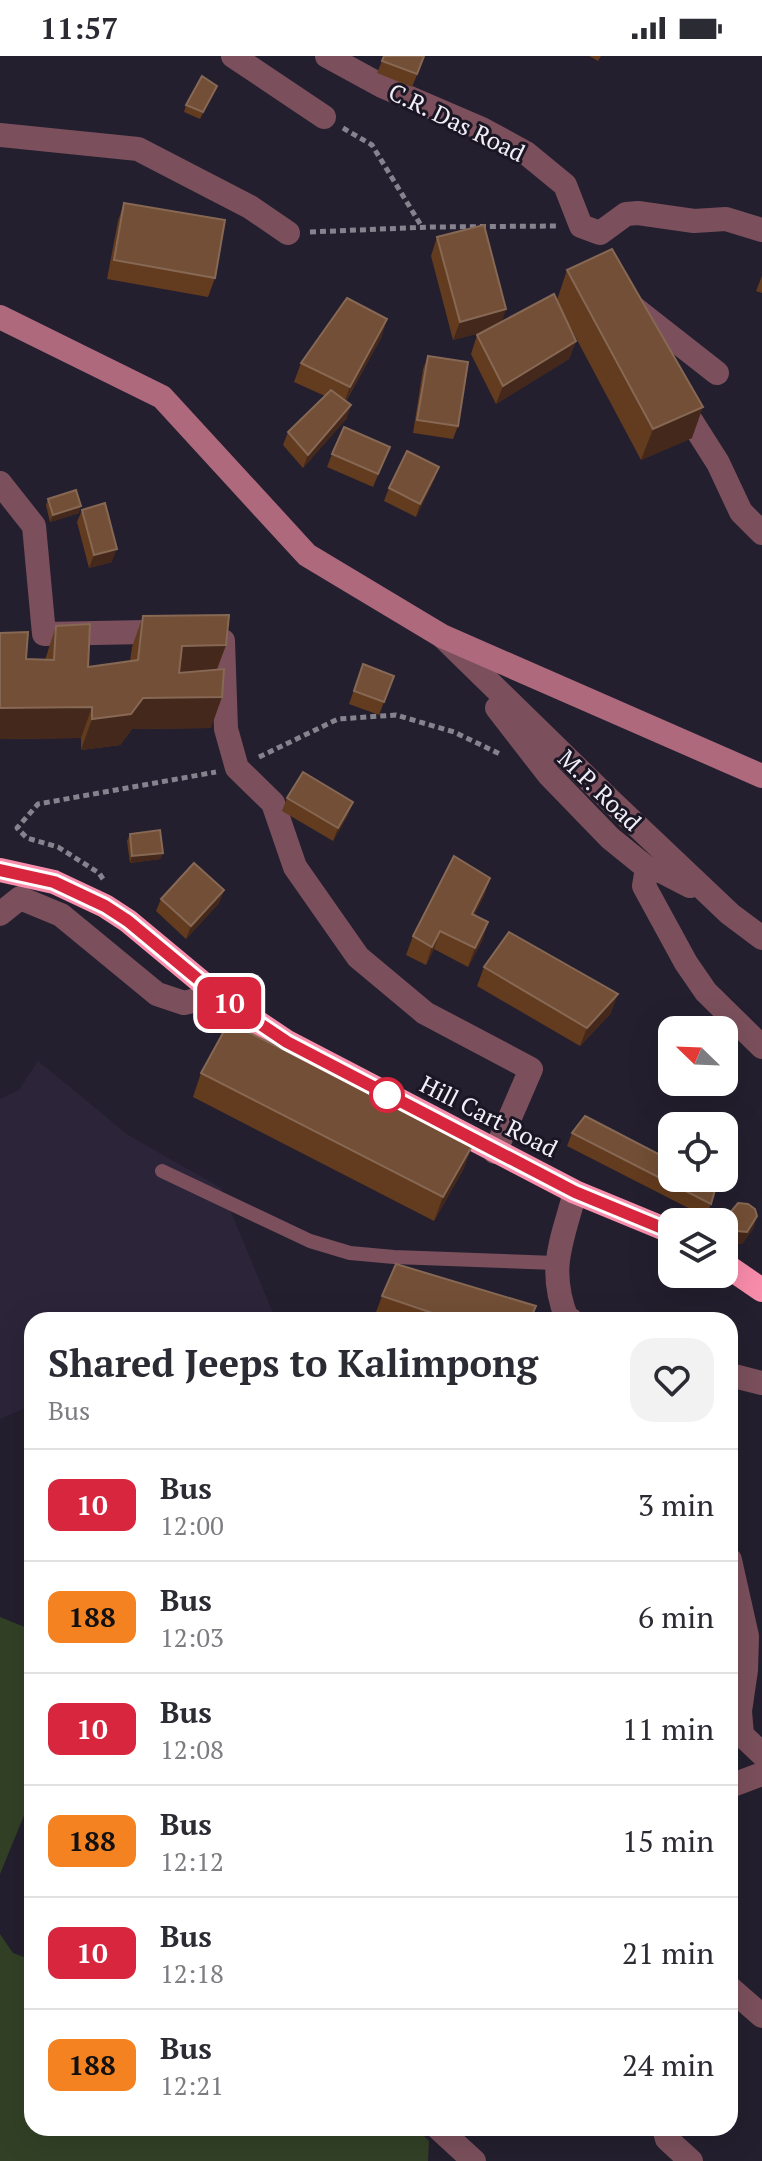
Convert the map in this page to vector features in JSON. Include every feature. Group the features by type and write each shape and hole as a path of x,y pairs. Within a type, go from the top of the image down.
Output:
{"highway":[{"name":"Hill Cart Road","path":"0,870 54,882 105,906 128,921 217,995 311,1055 575,1192 658,1226"},
{"path":"738,1274 762,1290"}],"main road":[{"path":"0,318 162,397 307,555 442,636 762,776"}],"street":[{"path":"233,56 324,117"},
{"name":"C.R. Das Road","path":"327,56 382,86 482,129 526,153 565,185 610,260"},
{"path":"0,135 138,149 250,207 288,233"},
{"path":"584,221 638,213 694,221 726,219 762,230"},
{"path":"651,351 621,294 717,373"},
{"path":"665,376 718,463 741,512 762,533"},
{"path":"0,483 34,526 44,634 197,631 223,641 226,729 237,768 273,803 295,867 358,957 425,1013 531,1069 495,1152"},
{"path":"442,636 549,775 610,838 647,868 661,871 710,895"},
{"name":"M.P. Road","path":"442,636 710,895 762,938"},
{"path":"647,868 644,886 686,963 706,992 762,1047"},
{"path":"0,914 20,898 61,915 157,994 184,1003 217,995"},
{"path":"563,1312 558,1296 556,1263 575,1192"},
{"path":"738,1377 762,1383"},
{"path":"738,1599 747,1636 740,1711 742,1735 762,1754"},
{"path":"741,1614 762,1627"},
{"path":"738,1783 762,1774"},
{"path":"738,1995 762,2016"},
{"path":"666,2136 691,2161"},
{"path":"443,2142 474,2161"}],"lane":[{"path":"162,1171 310,1241 350,1253 556,1263"}],"path":[{"path":"324,117 372,145 423,227"},
{"path":"288,233 584,221"}],"shaded area":[{"path":"38,1061 128,1135 221,1188 273,1312 24,1312 24,1408 0,1419 0,1099 19,1090"}],"green space":[{"path":"0,1617 24,1627 24,1816 0,1874"},
{"path":"0,1934 13,1953 24,1957 24,2136 424,2136 429,2141 428,2161 0,2161"}],"building":[{"path":"384,56 424,56 417,74 382,61"},
{"path":"202,76 217,86 203,112 186,105"},
{"path":"124,203 225,220 215,278 114,260"},
{"path":"484,225 506,309 460,322 437,237"},
{"path":"612,249 703,407 653,429 567,270"},
{"path":"554,294 576,341 503,386 477,335"},
{"path":"347,298 387,319 350,387 301,363"},
{"path":"428,356 468,362 458,426 417,420"},
{"path":"331,390 351,405 308,455 288,432"},
{"path":"344,427 390,447 378,474 332,454"},
{"path":"407,451 439,467 420,504 389,488"},
{"path":"76,490 81,506 53,515 48,499"},
{"path":"105,503 117,549 94,555 82,510"},
{"path":"229,615 226,645 182,646 179,673 224,669 222,697 143,698 131,714 92,719 92,707 0,708 0,633 28,632 26,659 54,660 56,626 90,624 88,667 138,660 143,616"},
{"path":"363,664 394,676 384,702 354,691"},
{"path":"303,772 353,802 338,828 287,798"},
{"path":"160,830 163,853 132,856 130,834"},
{"path":"454,856 490,878 472,914 488,922 475,948 440,931 432,947 413,936"},
{"path":"194,863 224,890 191,926 161,899"},
{"path":"509,932 618,994 587,1028 484,967"},
{"path":"229,1022 472,1146 443,1197 201,1073"},
{"path":"585,1116 658,1154 658,1177 572,1133"},
{"path":"688,1192 714,1192 711,1204"},
{"path":"738,1203 755,1209 757,1216 747,1232 738,1231 738,1208 734,1208"},
{"path":"396,1264 536,1306 533,1312 429,1312 382,1296"}],"bus line":[{"name":"10","path":"0,870 54,882 105,906 128,921 217,995 287,1042 575,1192 658,1226"}]}
